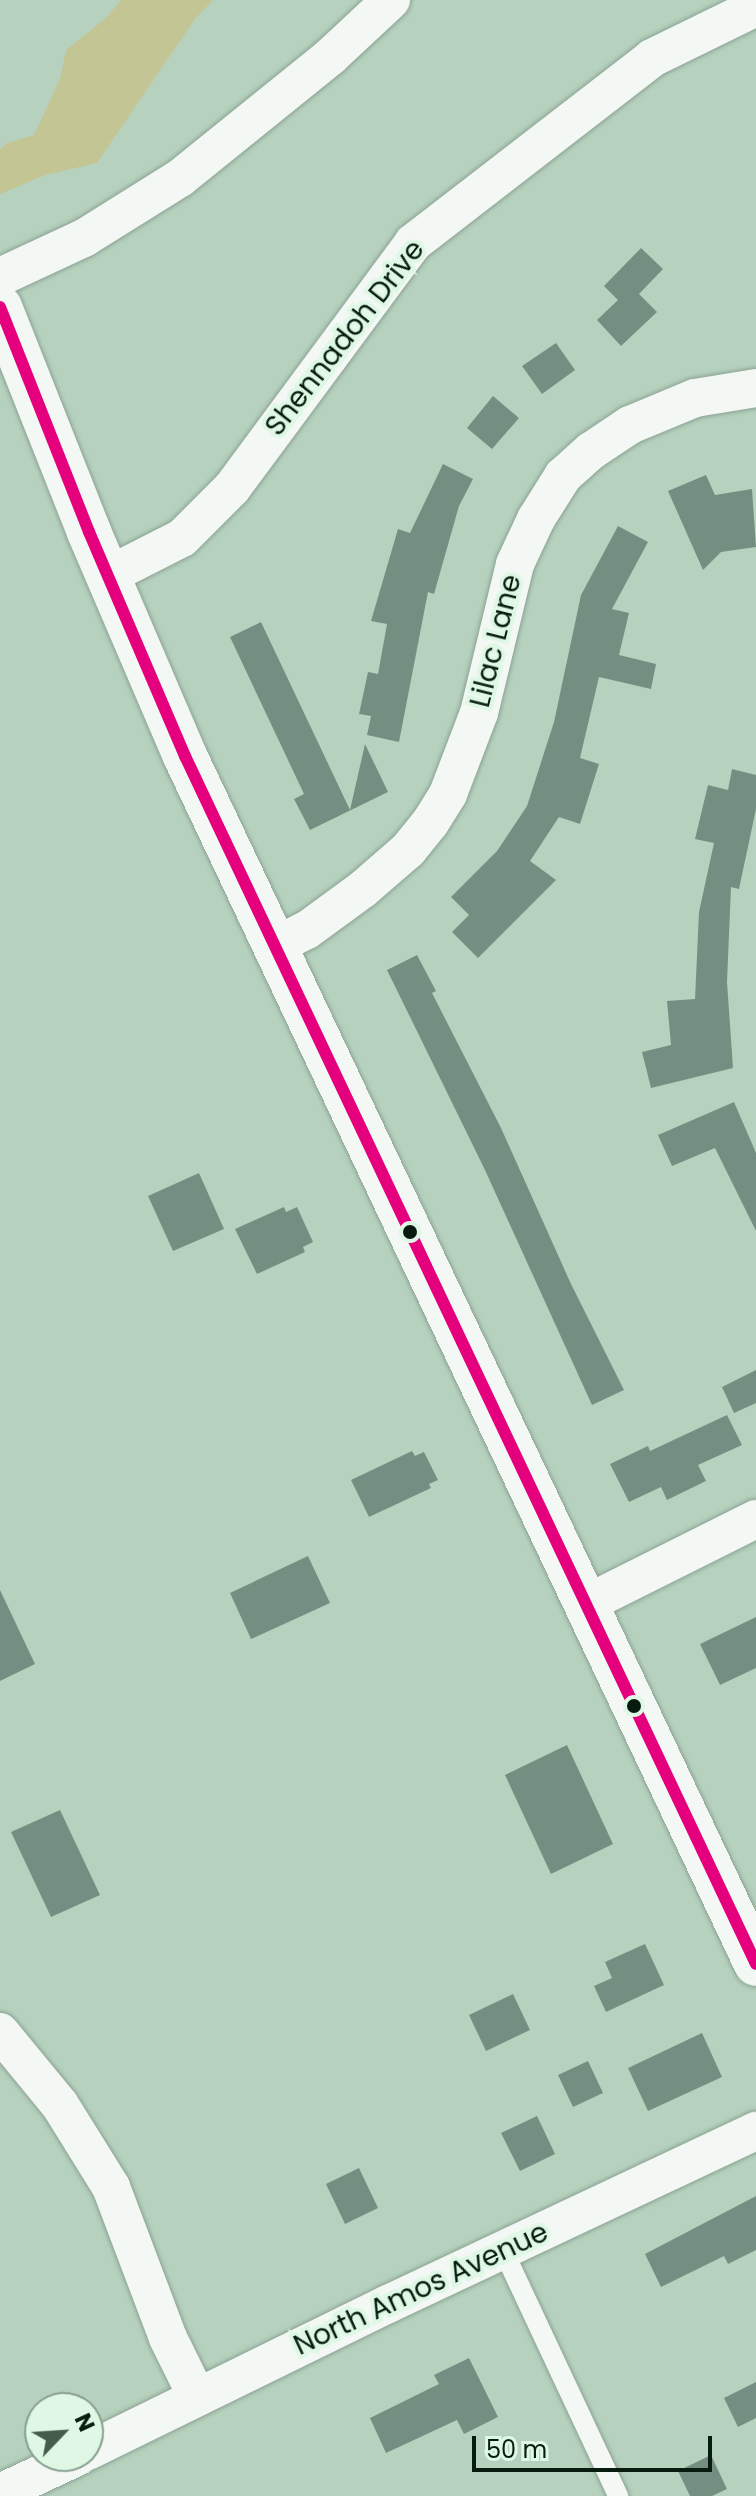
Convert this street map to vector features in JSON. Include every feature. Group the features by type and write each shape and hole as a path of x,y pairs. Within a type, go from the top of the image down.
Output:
{"main road":[{"path":"0,307 107,576 273,947 756,1964"}],"street":[{"path":"0,277 84,238 180,178 331,56 391,0"},
{"name":"Shennadoh Drive","path":"107,576 182,538 232,488 413,243 652,58 756,7"},
{"name":"Lilac Lane","path":"273,947 307,930 363,889 408,850 448,794 479,713 515,564 536,519 563,476 591,451 630,425 695,398 756,388"},
{"path":"586,1604 756,1519"},
{"path":"0,2032 60,2105 111,2187 168,2338 197,2397"},
{"name":"North Amos Avenue","path":"104,2443 756,2131"},
{"path":"0,2493 45,2472"}],"lane":[{"path":"503,2250 618,2496"}],"green space":[{"path":"121,0 213,0 195,19 97,163 45,175 0,194 0,149 7,143 34,135 60,79 66,50 106,18"}],"building":[{"path":"641,248 663,269 639,294 657,312 621,346 597,320 618,300 604,286"},
{"path":"556,343 575,370 542,394 522,366"},
{"path":"493,396 519,418 492,449 467,428"},
{"path":"443,464 473,479 459,506 434,594 428,592 399,742 367,735 371,716 359,714 368,672 378,674 387,624 371,621 398,529 410,533"},
{"path":"706,475 715,495 752,489 756,547 721,552 703,570 668,491"},
{"path":"618,526 648,542 612,609 629,613 619,655 656,664 651,689 599,677 580,758 599,764 580,824 559,817 530,861 556,880 478,958 452,932 469,915 451,897 497,851 527,806 554,722 581,595"},
{"path":"261,622 350,810 365,744 388,792 310,830 294,799 304,794 230,637"},
{"path":"732,769 756,775 756,809 739,889 731,887 727,982 733,1068 651,1088 642,1052 671,1045 667,1001 695,999 699,912 714,843 695,839 708,785 728,790"},
{"path":"417,955 436,991 432,993 501,1128 571,1284 624,1390 592,1405 485,1170 387,970"},
{"path":"734,1102 756,1153 756,1231 715,1148 672,1166 658,1135"},
{"path":"199,1173 224,1229 173,1251 148,1196"},
{"path":"284,1207 286,1212 297,1207 313,1242 303,1247 305,1252 257,1274 235,1229"},
{"path":"756,1370 756,1403 734,1413 722,1387"},
{"path":"727,1415 742,1445 698,1465 706,1481 667,1500 661,1487 629,1502 610,1464 648,1446 650,1451"},
{"path":"412,1451 415,1456 424,1452 438,1480 429,1484 431,1488 369,1517 351,1480"},
{"path":"308,1556 330,1603 251,1639 230,1593"},
{"path":"0,1590 35,1664 0,1681"},
{"path":"756,1617 756,1668 720,1685 700,1644"},
{"path":"567,1745 613,1844 551,1874 505,1775"},
{"path":"60,1810 100,1895 51,1917 11,1832"},
{"path":"645,1944 664,1985 606,2012 594,1986 612,1978 605,1962"},
{"path":"513,1994 530,2030 486,2051 469,2015"},
{"path":"702,2033 722,2077 648,2111 628,2068"},
{"path":"588,2061 603,2093 573,2107 558,2075"},
{"path":"537,2116 555,2154 520,2171 501,2133"},
{"path":"359,2168 378,2208 345,2224 326,2184"},
{"path":"756,2196 756,2250 728,2264 724,2256 661,2287 645,2254"},
{"path":"469,2358 498,2417 464,2434 457,2420 386,2453 370,2418 439,2384 434,2375"},
{"path":"756,2382 756,2418 738,2427 724,2398"},
{"path":"711,2455 727,2489 712,2496 690,2496 678,2471"}],"transit line":[{"path":"0,307 89,532 185,756 756,1964"}]}
